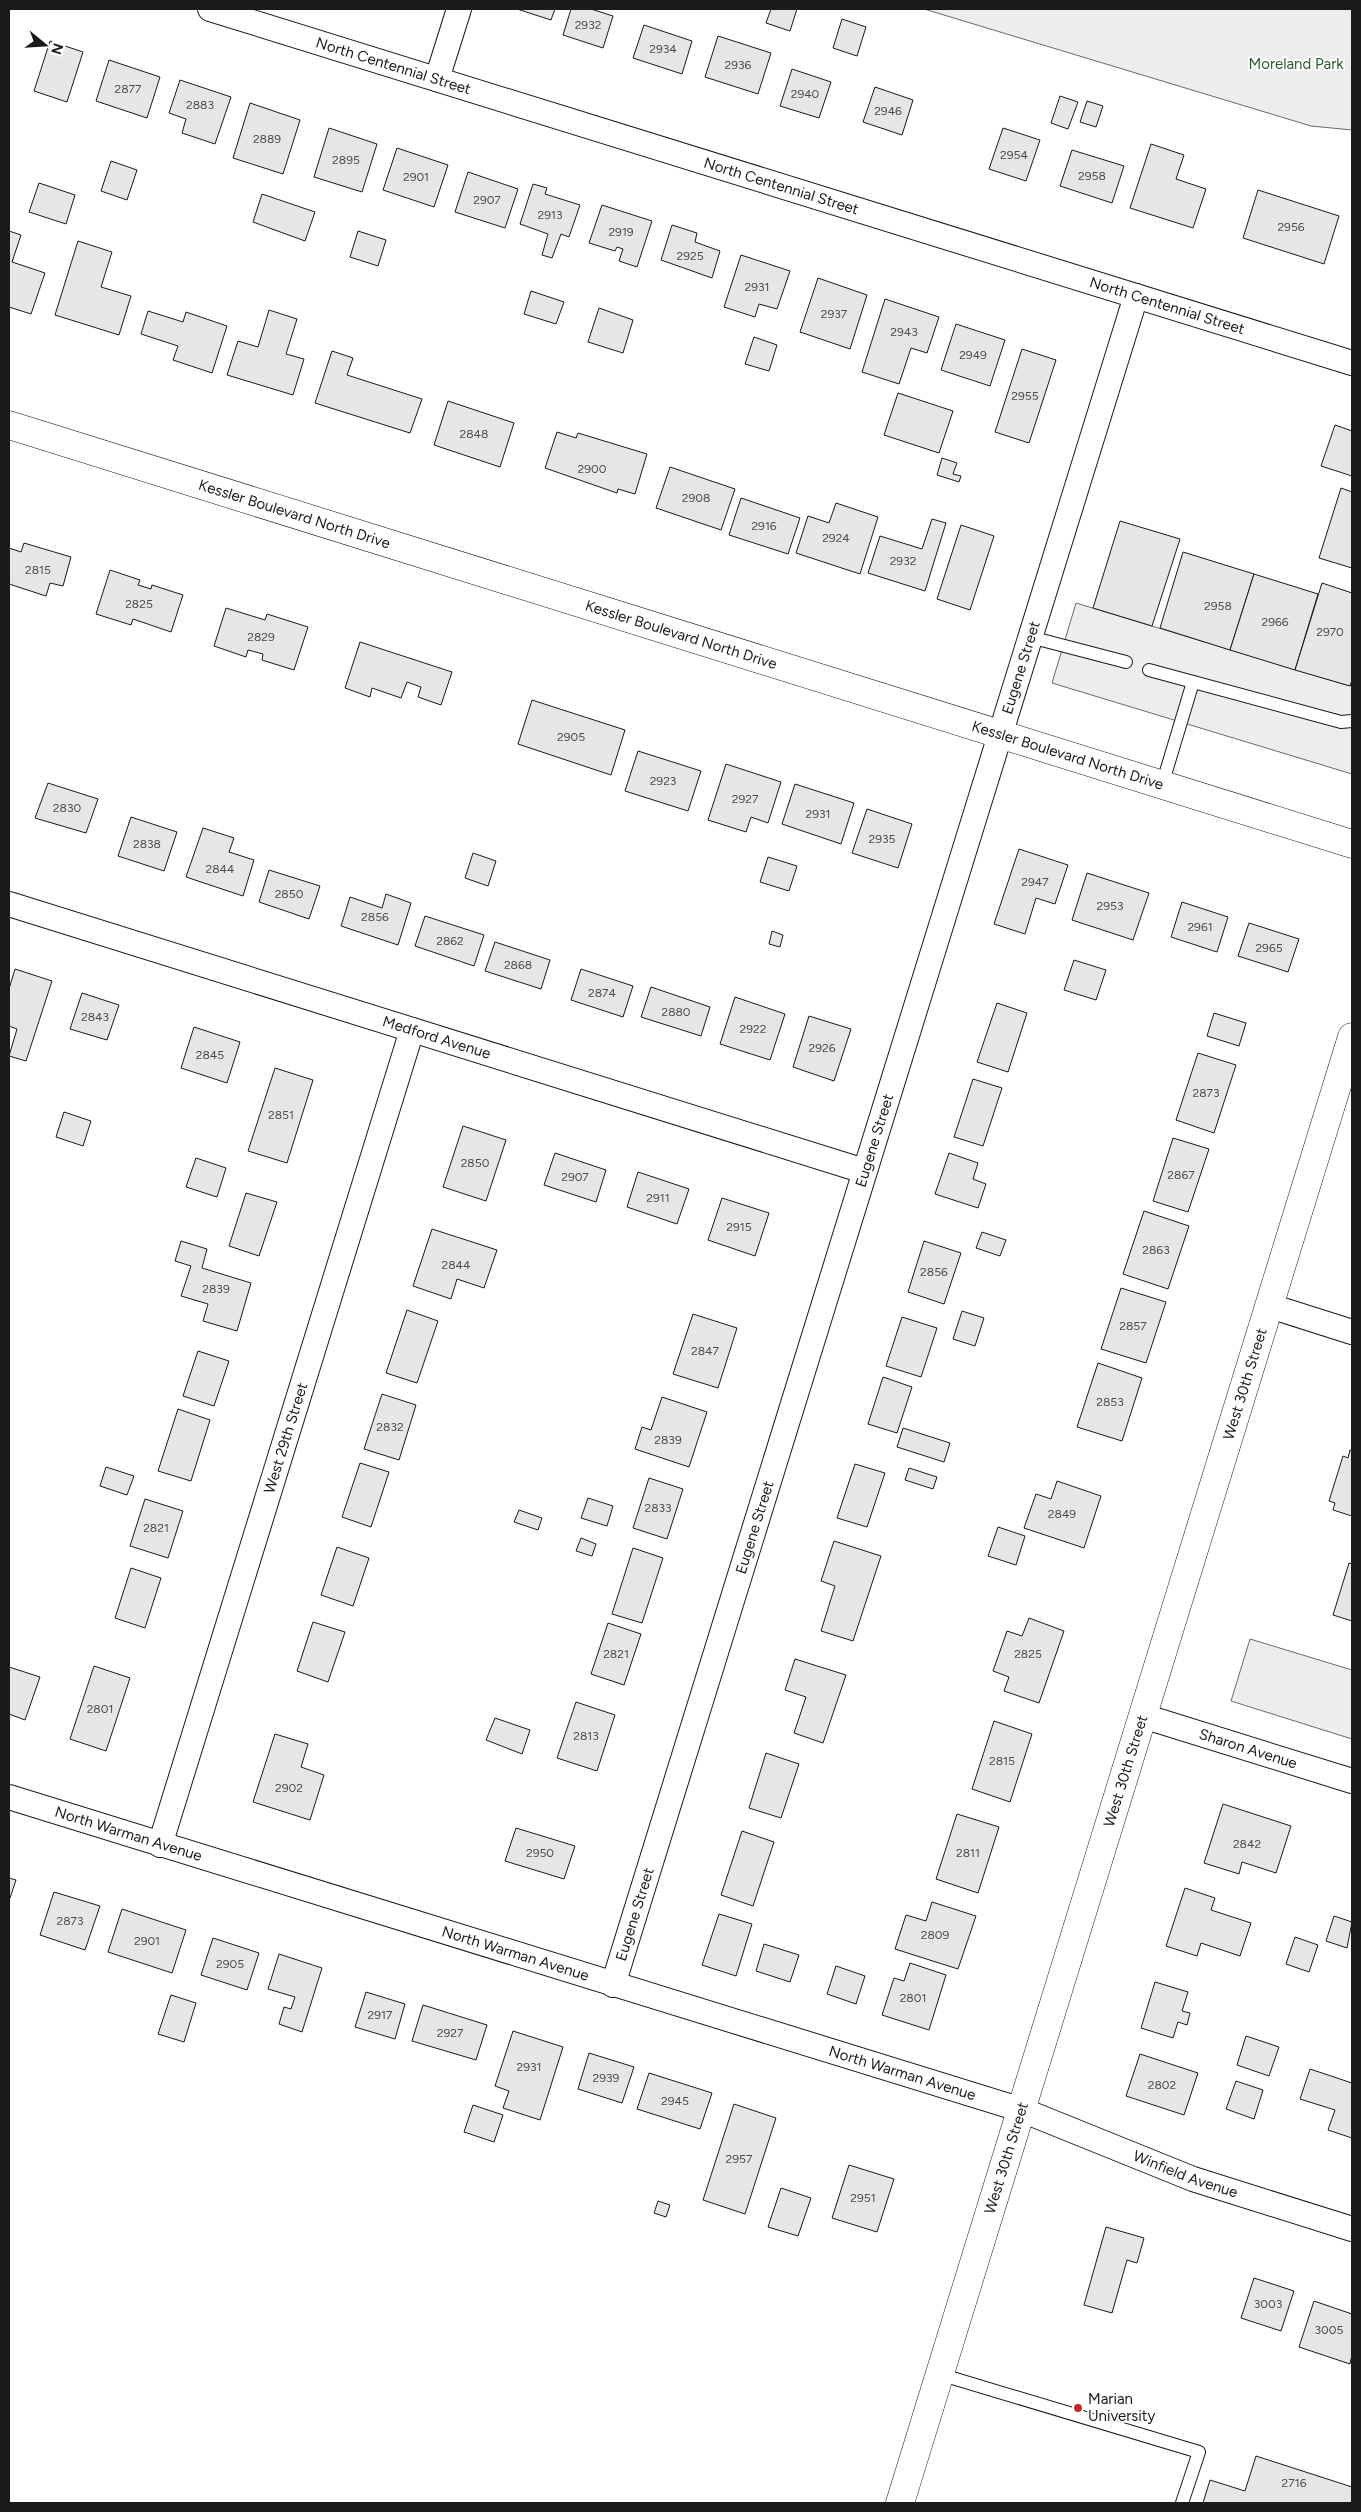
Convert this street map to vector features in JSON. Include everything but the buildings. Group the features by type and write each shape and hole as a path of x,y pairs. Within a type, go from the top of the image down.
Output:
{"main road":[{"name":"Kessler Boulevard North Drive","path":"9,425 1352,844"},
{"name":"West 30th Street","path":"900,2503 1352,1037"}],"street":[{"name":"North Centennial Street","path":"210,9 1352,363"},
{"path":"437,79 459,9"},
{"name":"Eugene Street","path":"613,1985 1136,296"},
{"name":"Medford Avenue","path":"9,904 864,1171"},
{"name":"West 29th Street","path":"160,1844 412,1030"},
{"path":"1270,1306 1352,1332"},
{"name":"Sharon Avenue","path":"1144,1716 1352,1781"},
{"name":"North Warman Avenue","path":"9,1797 1022,2110"},
{"name":"Winfield Avenue","path":"1022,2110 1193,2179 1352,2229"}],"lane":[{"path":"1030,637 1126,662"},
{"path":"1149,670 1341,722 1352,722"},
{"path":"1162,785 1194,682"},
{"path":"939,2374 1199,2452 1182,2503"}],"shaded area":[{"name":"Moreland Park","path":"924,9 1352,9 1352,130 1311,126"},
{"path":"1076,603 1350,686 1352,680 1352,774 1052,683"},
{"path":"1250,1639 1352,1670 1352,1739 1231,1701"}],"place":[{"name":"Marian University","path":"1078,2408"}]}
